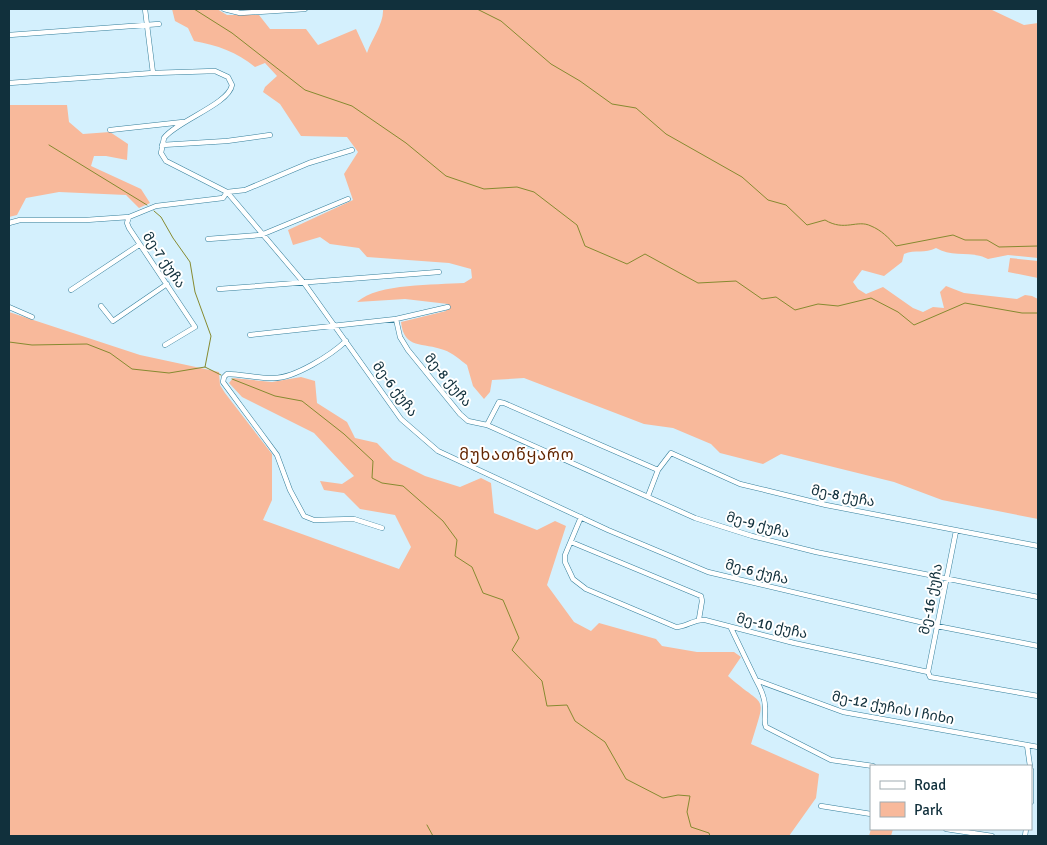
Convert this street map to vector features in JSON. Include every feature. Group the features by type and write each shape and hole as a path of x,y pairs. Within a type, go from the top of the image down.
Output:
{"street":[{"path":"144,9 154,73"},
{"path":"224,9 240,13 305,9"},
{"path":"9,35 159,24"},
{"path":"9,83 154,73 215,71 224,74 231,81 231,91 228,96 167,133 162,145 226,141 270,135"},
{"path":"110,130 183,122"},
{"name":"მე-6 ქუჩა","path":"162,145 161,153 166,161 227,192 261,235 304,283 401,419 429,445 451,458 581,518 708,572 936,626 1038,646"},
{"path":"9,223 20,220 86,220 129,216 156,206 223,198 227,192 245,190 309,163 352,150"},
{"path":"208,239 261,235 348,199"},
{"name":"მე-7 ქუჩა","path":"129,216 127,223 139,245 195,327 165,345"},
{"path":"71,290 139,245"},
{"path":"219,289 439,272"},
{"path":"101,306 113,321 167,284"},
{"path":"250,335 396,319 448,307"},
{"path":"9,308 32,317"},
{"name":"მე-8 ქუჩა","path":"396,319 400,337 408,350 460,414 468,421 487,425"},
{"path":"346,341 314,363 288,376 275,379 227,374 223,382 277,455 290,490 304,516 314,520 354,519 382,528"},
{"path":"487,425 499,402 504,403 658,470"},
{"name":"მე-9 ქუჩა","path":"487,425 695,518 752,536 946,579 1038,597"},
{"name":"მე-8 ქუჩა","path":"648,496 658,470 671,453 740,484 826,505 1038,546"},
{"path":"571,542 701,596 699,619 685,627 676,626 586,589 573,579 565,562 565,555 581,518"},
{"name":"მე-16 ქუჩა","path":"928,672 956,531"},
{"name":"მე-10 ქუჩა","path":"699,619 928,672 930,677 1038,696"},
{"path":"732,628 762,690 766,727 831,760 870,765"},
{"name":"მე-12 ქუჩის I ჩიხი","path":"756,680 843,712 1038,747"},
{"path":"1027,744 1030,765"},
{"path":"821,806 870,814"},
{"path":"953,830 992,836"}],"green space":[{"path":"172,9 217,9 227,15 259,15 270,29 306,29 318,45 356,29 367,53 380,26 383,9 990,9 1024,25 1038,23 1038,258 1008,255 988,259 982,256 948,253 936,248 904,254 902,262 884,276 862,270 853,282 858,289 866,294 883,287 913,308 923,312 933,307 944,308 940,292 946,286 964,293 1017,299 1025,295 1038,299 1038,519 942,500 894,482 781,454 763,464 720,453 711,444 673,428 644,424 524,378 492,380 490,392 484,399 473,386 467,365 447,351 410,341 403,331 401,322 446,311 448,304 405,299 357,302 378,291 392,288 464,283 472,278 471,269 449,263 367,257 359,248 330,244 320,237 293,245 288,230 353,200 344,174 358,152 347,137 301,136 280,104 263,92 265,87 277,76 265,63 255,67 241,57 226,50 194,41 188,28 175,21"},
{"path":"9,105 67,105 69,122 83,134 110,132 128,144 127,160 94,156 91,166 141,189 150,203 139,208 126,195 59,192 26,198 17,215 9,217"},
{"path":"1010,258 1038,261 1038,278 1008,272"},
{"path":"9,312 140,355 219,372 220,385 225,393 272,454 272,500 263,520 399,569 411,547 395,515 360,509 344,493 324,490 320,481 342,484 354,476 314,433 242,397 229,383 233,378 272,382 301,377 315,381 317,403 347,422 355,438 377,443 393,460 425,476 460,487 481,478 491,483 494,513 537,530 555,521 566,526 547,585 574,622 591,631 599,623 656,639 662,646 697,652 734,652 741,657 728,676 760,703 761,708 751,744 819,774 816,798 789,836 9,836"},
{"path":"871,830 893,830 891,836 869,836"}],"waterway":[{"path":"194,9 232,33 305,90 352,106 406,143 446,176 484,189 517,187 534,192 577,225 585,246 627,264 645,254 698,283 736,281 762,299 776,297 795,310 818,304 838,306 871,298 898,312 914,325 965,303 1022,313 1038,313"},
{"path":"477,9 501,21 551,64 580,81 612,104 636,108 666,134 742,177 768,200 786,205 807,225 825,220 839,225 866,224 888,237 896,246 953,235 965,240 987,240 999,247 1038,246"},
{"path":"49,145 147,205"},
{"path":"154,211 161,217 190,262 195,292 211,336 205,367"},
{"path":"9,342 32,345 87,344 110,353 132,369 169,373 205,367 221,375"},
{"path":"232,379 275,396 302,401 344,434 373,461 372,478 382,483 403,486 443,521 457,540 455,556 472,567 483,593 503,600 519,638 512,650 542,681 547,706 567,705 575,721 605,742 626,779 663,798 678,795 690,796 687,812 691,827 709,833 710,836"},
{"path":"427,825 433,836"}],"district":[{"name":"მუხათწყარო","path":"517,455"}]}
